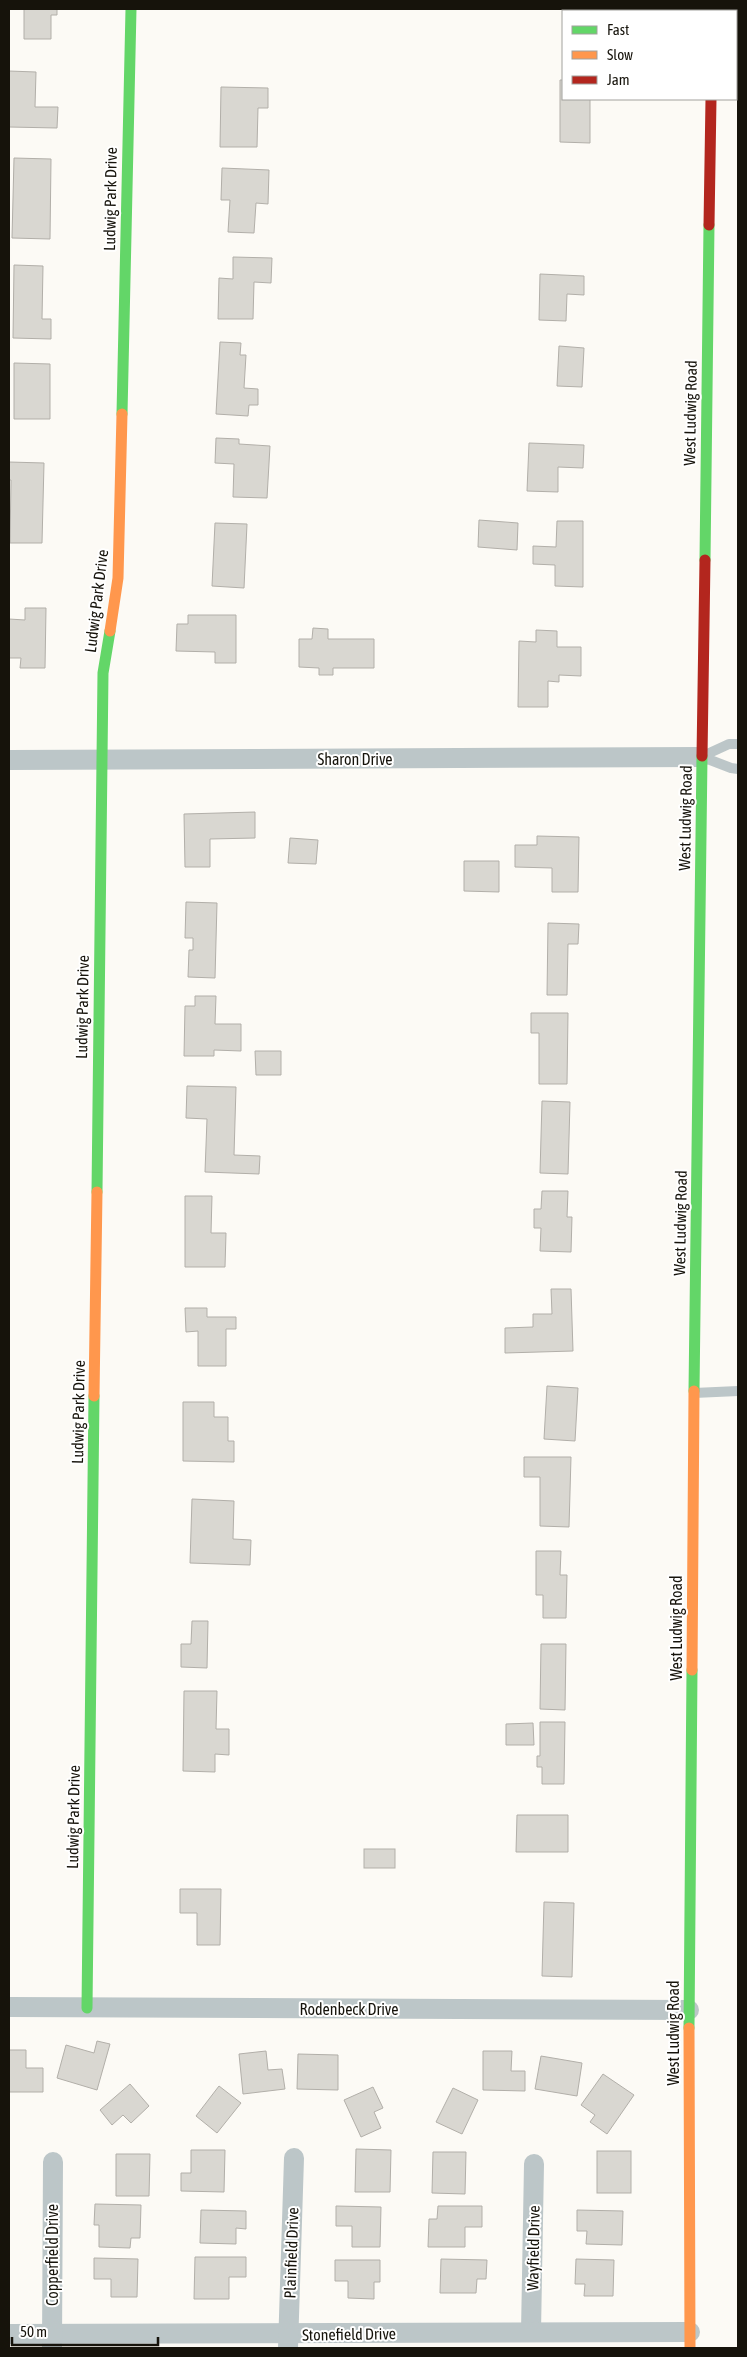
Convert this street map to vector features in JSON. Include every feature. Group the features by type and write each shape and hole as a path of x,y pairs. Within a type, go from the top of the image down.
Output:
{"main road":[{"name":"Ludwig Park Drive","path":"87,2008 101,761 103,673 118,578 130,9"},
{"name":"West Ludwig Road","path":"690,2340 689,2010 694,1394 710,100"}],"street":[{"name":"Sharon Drive","path":"9,760 702,757"},
{"name":"Rodenbeck Drive","path":"9,2007 689,2010"},
{"name":"Plainfield Drive","path":"288,2341 294,2158"},
{"name":"Copperfield Drive","path":"52,2342 53,2162"},
{"name":"Wayfield Drive","path":"531,2332 534,2164"},
{"name":"Stonefield Drive","path":"9,2334 52,2342 288,2341 531,2332 690,2340"}],"lane":[{"path":"702,757 729,744 738,744"},
{"path":"702,757 738,769"},
{"path":"694,1394 738,1391"}],"building":[{"path":"24,9 57,9 57,15 51,15 51,39 24,39"},
{"path":"563,9 595,9 595,10"},
{"path":"9,71 36,72 35,107 58,107 57,128 9,127"},
{"path":"560,80 562,80 562,100 590,100 590,143 560,142"},
{"path":"221,87 268,88 268,108 258,108 257,147 220,147"},
{"path":"14,158 51,159 50,239 12,238"},
{"path":"222,168 269,170 268,204 256,203 254,233 228,232 230,200 221,200"},
{"path":"233,257 272,258 271,283 254,282 253,319 218,319 219,278 233,279"},
{"path":"14,265 43,266 42,319 51,319 51,339 13,338"},
{"path":"540,274 584,276 584,295 567,294 566,321 539,320"},
{"path":"220,342 241,343 240,355 246,355 244,388 258,389 258,405 249,405 248,416 216,414"},
{"path":"559,346 584,348 582,387 557,386"},
{"path":"14,363 50,364 50,419 14,419"},
{"path":"216,438 239,439 239,444 270,446 267,498 233,497 234,464 215,463"},
{"path":"529,443 584,445 583,468 558,467 558,492 527,491"},
{"path":"9,462 44,463 42,543 10,543 11,480 9,480"},
{"path":"479,520 518,523 517,550 478,547"},
{"path":"557,521 583,521 583,587 555,586 555,565 533,564 533,546 556,547"},
{"path":"215,523 247,524 244,588 212,586"},
{"path":"25,608 46,608 45,668 20,668 21,658 9,658 9,619 25,620"},
{"path":"188,615 236,615 236,663 215,663 215,652 176,651 177,624 188,624"},
{"path":"313,628 328,629 328,639 374,639 374,668 333,668 333,675 319,675 319,668 299,667 299,639 312,639"},
{"path":"536,630 557,631 557,647 581,647 581,676 559,675 559,682 548,681 548,707 518,707 519,641 536,642"},
{"path":"255,812 255,838 210,839 210,867 185,867 184,814"},
{"path":"537,836 579,837 578,892 552,892 552,868 515,867 515,845 537,845"},
{"path":"290,838 318,840 316,864 288,863"},
{"path":"464,861 499,861 499,892 464,891"},
{"path":"186,902 217,903 215,978 188,977 189,950 193,950 193,938 185,938"},
{"path":"548,923 579,924 578,944 568,944 567,995 547,995"},
{"path":"195,996 216,996 215,1024 241,1024 241,1051 214,1050 214,1056 184,1056 185,1006 195,1006"},
{"path":"531,1013 568,1013 567,1084 539,1084 539,1033 531,1033"},
{"path":"255,1051 281,1051 281,1075 256,1075"},
{"path":"187,1086 236,1087 234,1155 260,1156 259,1174 205,1172 207,1119 186,1118"},
{"path":"542,1101 570,1102 568,1174 540,1173"},
{"path":"542,1191 568,1191 567,1217 572,1217 571,1252 540,1251 541,1228 534,1228 534,1209 541,1209"},
{"path":"185,1196 212,1196 211,1233 226,1233 225,1267 185,1267"},
{"path":"551,1289 571,1289 573,1351 505,1353 505,1328 533,1327 533,1314 552,1314"},
{"path":"185,1308 207,1308 207,1317 236,1317 236,1329 226,1329 226,1366 198,1366 198,1331 186,1332"},
{"path":"547,1386 578,1388 575,1441 544,1439"},
{"path":"183,1402 214,1402 214,1417 228,1417 228,1441 234,1441 234,1462 183,1461"},
{"path":"524,1457 571,1457 569,1527 540,1526 540,1477 524,1477"},
{"path":"192,1499 234,1501 233,1539 251,1540 250,1565 190,1563"},
{"path":"536,1551 561,1551 560,1575 567,1575 566,1618 543,1618 543,1595 536,1595"},
{"path":"192,1621 208,1621 207,1668 181,1667 181,1644 191,1644"},
{"path":"541,1644 566,1644 565,1710 540,1709"},
{"path":"184,1691 217,1691 216,1729 229,1729 229,1755 215,1754 215,1772 183,1771"},
{"path":"540,1722 565,1722 564,1784 542,1784 542,1767 537,1767 537,1756 540,1756"},
{"path":"533,1723 534,1745 506,1745 506,1724"},
{"path":"517,1815 568,1815 568,1852 516,1852"},
{"path":"364,1849 395,1849 395,1868 364,1868"},
{"path":"180,1889 221,1889 220,1945 197,1945 197,1913 180,1913"},
{"path":"544,1902 574,1903 572,1977 542,1976"},
{"path":"97,2041 110,2044 97,2090 57,2078 66,2045 94,2053"},
{"path":"9,2050 26,2050 26,2068 43,2068 43,2092 9,2092"},
{"path":"266,2051 268,2070 282,2069 285,2089 243,2094 239,2054"},
{"path":"483,2051 512,2051 511,2071 525,2071 525,2091 483,2090"},
{"path":"298,2054 338,2055 338,2090 297,2089"},
{"path":"541,2056 582,2063 577,2096 535,2089"},
{"path":"603,2074 634,2095 607,2134 590,2122 595,2115 581,2105"},
{"path":"130,2084 149,2106 131,2123 123,2115 112,2125 100,2110"},
{"path":"219,2086 241,2103 217,2133 196,2116"},
{"path":"373,2087 383,2108 374,2112 381,2128 361,2137 344,2100"},
{"path":"453,2088 478,2100 462,2134 436,2122"},
{"path":"356,2149 391,2150 390,2192 355,2192"},
{"path":"191,2150 225,2150 224,2192 181,2191 181,2173 191,2173"},
{"path":"597,2151 631,2151 631,2193 597,2193"},
{"path":"433,2152 466,2152 465,2194 432,2193"},
{"path":"116,2154 150,2154 149,2196 116,2196"},
{"path":"95,2204 141,2205 140,2238 131,2238 130,2248 99,2247 99,2225 94,2225"},
{"path":"336,2206 381,2207 380,2247 352,2247 352,2226 336,2226"},
{"path":"438,2206 482,2206 482,2227 465,2227 465,2247 428,2247 429,2219 437,2219"},
{"path":"201,2210 246,2211 246,2229 236,2228 236,2244 200,2243"},
{"path":"577,2210 623,2211 622,2245 586,2244 587,2231 577,2231"},
{"path":"195,2257 246,2257 246,2277 229,2277 229,2299 194,2299"},
{"path":"94,2258 138,2259 137,2297 111,2297 111,2279 94,2279"},
{"path":"441,2259 487,2260 486,2279 477,2279 476,2293 440,2293"},
{"path":"576,2259 614,2260 613,2296 584,2296 585,2284 575,2284"},
{"path":"335,2260 380,2260 380,2282 374,2282 374,2299 348,2298 348,2281 335,2281"}],"traffic: fast":[{"path":"122,414 131,9"},
{"path":"705,560 709,225"},
{"path":"97,1192 103,673 110,631"},
{"path":"694,1391 702,756"},
{"path":"87,2008 94,1396"},
{"path":"689,2028 692,1670"}],"traffic: slow":[{"path":"110,631 118,578 122,414"},
{"path":"94,1396 97,1192"},
{"path":"692,1670 694,1391"},
{"path":"689,2028 690,2348"}],"traffic: jam":[{"path":"709,225 711,100"},
{"path":"702,756 705,560"}]}
